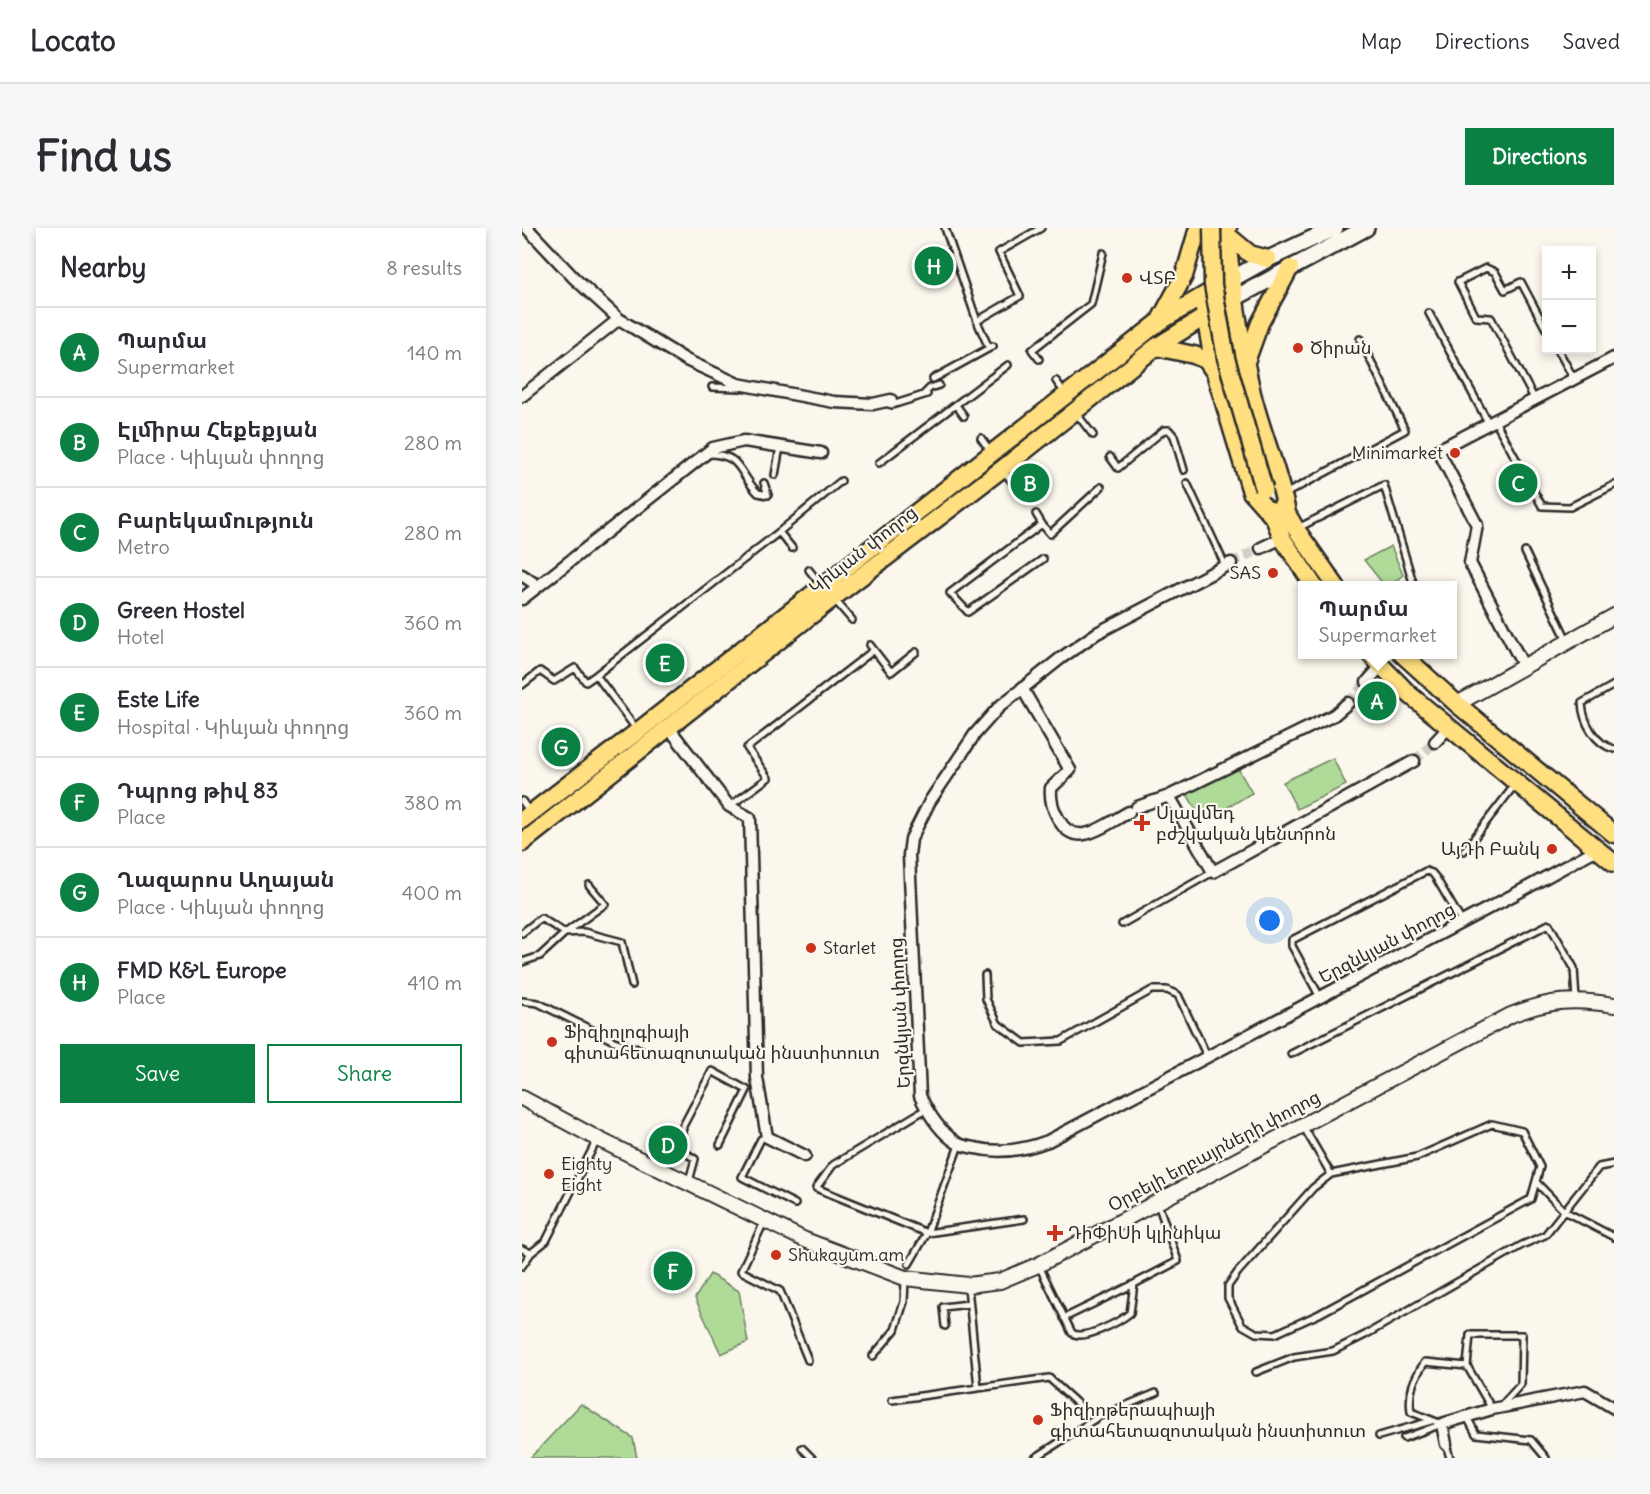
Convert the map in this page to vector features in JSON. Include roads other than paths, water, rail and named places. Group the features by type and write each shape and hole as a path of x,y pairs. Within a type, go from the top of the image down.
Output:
{"main road":[{"path":"1232,279 1335,228"},
{"path":"1220,307 1366,228"},
{"path":"1222,230 1250,254 1268,260"},
{"path":"1160,322 1184,276 1194,231 1208,241 1220,239 1222,230"},
{"path":"1215,373 1220,307 1232,279 1222,230"},
{"path":"1222,230 1211,264 1232,385 1281,516 1312,581"},
{"path":"1246,362 1260,323 1290,268"},
{"name":"Կիևյան փողոց","path":"934,510 992,453 1066,394 1160,322 1232,279"},
{"path":"1202,295 1220,307 1246,362 1266,444 1272,490"},
{"name":"Կիևյան փողոց","path":"525,811 566,787 934,510 1002,469 1156,347 1220,307"},
{"path":"1156,347 1194,355 1206,360 1215,373 1251,492 1281,516"},
{"path":"1215,373 1223,360 1236,357 1246,362"},
{"path":"1289,533 1332,581"},
{"name":"Կիևյան փողոց","path":"522,843 669,728 828,592"},
{"path":"1407,659 1457,705 1614,835"},
{"path":"1375,660 1410,695 1614,863"},
{"path":"566,787 564,795 567,800 575,802"}],"street":[{"path":"527,228 574,278 619,319 686,360 738,384 834,402 873,404 885,401"},
{"path":"522,396 619,319"},
{"path":"1524,667 1470,563 1477,525 1438,450 1614,358"},
{"path":"522,599 712,448 744,441 821,453"},
{"path":"1261,548 1289,533"},
{"name":"Երզնկյան փողոց","path":"1229,565 1097,633 999,707 975,734 917,824 911,839 909,855 918,1079 926,1109 941,1130 959,1145 985,1150 1008,1151 1029,1148 1048,1140 1597,849"},
{"path":"522,575 538,586"},
{"path":"1457,705 1614,616"},
{"path":"1367,682 1375,660"},
{"path":"1022,688 1070,770 1051,788 1050,801 1059,822 1068,833 1077,836 1088,834 1133,810 1169,796 1334,715 1348,703"},
{"path":"1435,742 1449,727"},
{"path":"669,728 729,807 750,818 756,1078 767,1137 805,1156"},
{"path":"1169,796 1213,872 1414,761"},
{"path":"1597,849 1614,835"},
{"name":"Օրբելի եղբայրների փողոց","path":"1592,1001 1614,996"},
{"name":"Օրբելի եղբայրների փողոց","path":"522,1098 598,1139 805,1240 905,1278 968,1285 1000,1281 1038,1265 1511,1016 1536,1005 1576,1000 1614,1005"},
{"path":"1446,1444 1437,1422 1496,1408 1585,1391 1614,1408"}],"lane":[{"path":"933,379 991,347 977,321 945,228"},
{"path":"977,321 1020,296 999,252 1041,228"},
{"path":"1039,359 1032,350 1091,304 1103,253"},
{"path":"1535,399 1491,318 1476,317 1458,282 1486,268 1495,272 1505,290 1521,282 1542,321"},
{"path":"1429,313 1542,506 1570,507 1614,485"},
{"path":"1272,490 1405,430 1360,339"},
{"path":"1560,354 1574,379"},
{"path":"879,463 1008,365"},
{"path":"1056,381 1066,394"},
{"path":"885,401 892,405 925,394 939,386"},
{"path":"712,387 766,389"},
{"path":"956,405 964,416"},
{"path":"1075,412 1093,435"},
{"path":"1110,457 1118,468 1164,430 1169,430 1174,436 1184,470"},
{"path":"981,438 992,453"},
{"path":"775,475 780,447"},
{"path":"706,454 731,457 754,489 758,493 768,495 764,483"},
{"path":"1002,469 1019,491"},
{"path":"522,685 540,671 554,681 575,668 586,682 841,481"},
{"path":"1187,483 1229,565"},
{"path":"1289,533 1384,485 1413,581"},
{"path":"1036,514 1050,534 1101,487"},
{"path":"1042,524 950,594 968,612 1043,559"},
{"path":"779,532 792,548"},
{"path":"1525,552 1568,642"},
{"path":"809,570 852,620"},
{"path":"729,807 768,778 747,748 872,647 891,672 916,652"},
{"path":"596,675 638,731"},
{"path":"1614,685 1582,703 1587,727 1608,748 1614,749"},
{"path":"1464,851 1517,783"},
{"path":"1320,997 1292,946 1292,940 1426,871 1432,873 1436,878 1462,922"},
{"path":"1122,924 1213,872"},
{"path":"522,962 540,956 565,933 605,904 589,885"},
{"path":"522,933 541,918 565,933 584,932 622,942 632,986"},
{"path":"1291,1054 1549,924 1574,968 1576,1000"},
{"path":"985,975 986,999 998,1024 1024,1043 1061,1041 1152,990 1167,990 1178,995 1207,1056"},
{"path":"522,1001 538,1003 614,1041 653,1054"},
{"path":"689,1183 695,1159 681,1150 683,1126 712,1071 747,1090 720,1145"},
{"path":"926,1109 833,1165 816,1188 927,1233 1024,1219"},
{"path":"1492,1124 1522,1131 1540,1167 1531,1199 1319,1314 1275,1334 1256,1333 1242,1325 1228,1298 1228,1286 1286,1217 1313,1188 1331,1174 1417,1157 1492,1124"},
{"path":"1303,1125 1331,1174"},
{"path":"767,1137 760,1139 742,1177 795,1204"},
{"path":"522,1266 531,1252 546,1241 598,1139"},
{"path":"909,1264 927,1233 959,1145"},
{"path":"1256,1372 1294,1357 1333,1351 1522,1245 1545,1235 1599,1167 1614,1164"},
{"path":"1537,1183 1564,1211 1614,1237"},
{"path":"1064,1318 1178,1261 1157,1202"},
{"path":"765,1220 741,1271 780,1291 808,1360"},
{"path":"522,1249 531,1252"},
{"path":"1038,1265 1072,1333 1076,1336 1086,1336 1123,1319 1130,1313 1134,1284"},
{"path":"873,1356 896,1330 904,1302 905,1278"},
{"path":"968,1285 978,1388"},
{"path":"945,1326 943,1307 969,1304"},
{"path":"1470,1335 1522,1335 1521,1384 1496,1408 1467,1366 1470,1335"},
{"path":"1437,1422 1411,1412 1409,1401 1413,1379 1425,1362 1467,1366"},
{"path":"892,1400 1049,1378 1082,1408 1098,1417"},
{"path":"1035,1458 1098,1417 1156,1393"},
{"path":"1466,1416 1476,1434 1531,1440 1546,1458"},
{"path":"1379,1437 1437,1422"},
{"path":"1404,1438 1437,1422"},
{"path":"1446,1444 1450,1458"},
{"path":"802,1448 812,1458"}],"tunnel":[{"path":"1231,563 1261,548"},
{"path":"1348,703 1367,682"},
{"path":"1414,761 1435,742"}],"place":[{"name":"FMD K&L Europe","path":"934,266"},
{"name":"ՎՏԲ","path":"1127,278"},
{"name":"Ծիրան","path":"1298,348"},
{"name":"Minimarket","path":"1455,453"},
{"name":"Էլմիրա Հեքեքյան","path":"1030,483"},
{"name":"Բարեկամություն","path":"1518,483"},
{"name":"SAS","path":"1273,573"},
{"name":"Este Life","path":"665,663"},
{"name":"Պարմա","path":"1377,701"},
{"name":"Ղազարոս Աղայան","path":"561,747"},
{"name":"Սլավմեդ բժշկական կենտրոն","path":"1142,823"},
{"name":"ԱյԴի Բանկ","path":"1552,849"},
{"name":"Starlet","path":"811,948"},
{"name":"Ֆիզիոլոգիայի գիտահետազոտական ինստիտուտ","path":"552,1042"},
{"name":"Green Hostel","path":"668,1145"},
{"name":"Eighty Eight","path":"549,1174"},
{"name":"ԴիՓիՍի կլինիկա","path":"1055,1233"},
{"name":"Shukayum.am","path":"776,1255"},
{"name":"Դպրոց թիվ 83","path":"673,1271"},
{"name":"Ֆիզիոթերապիայի գիտահետազոտական ինստիտուտ","path":"1038,1420"}]}
